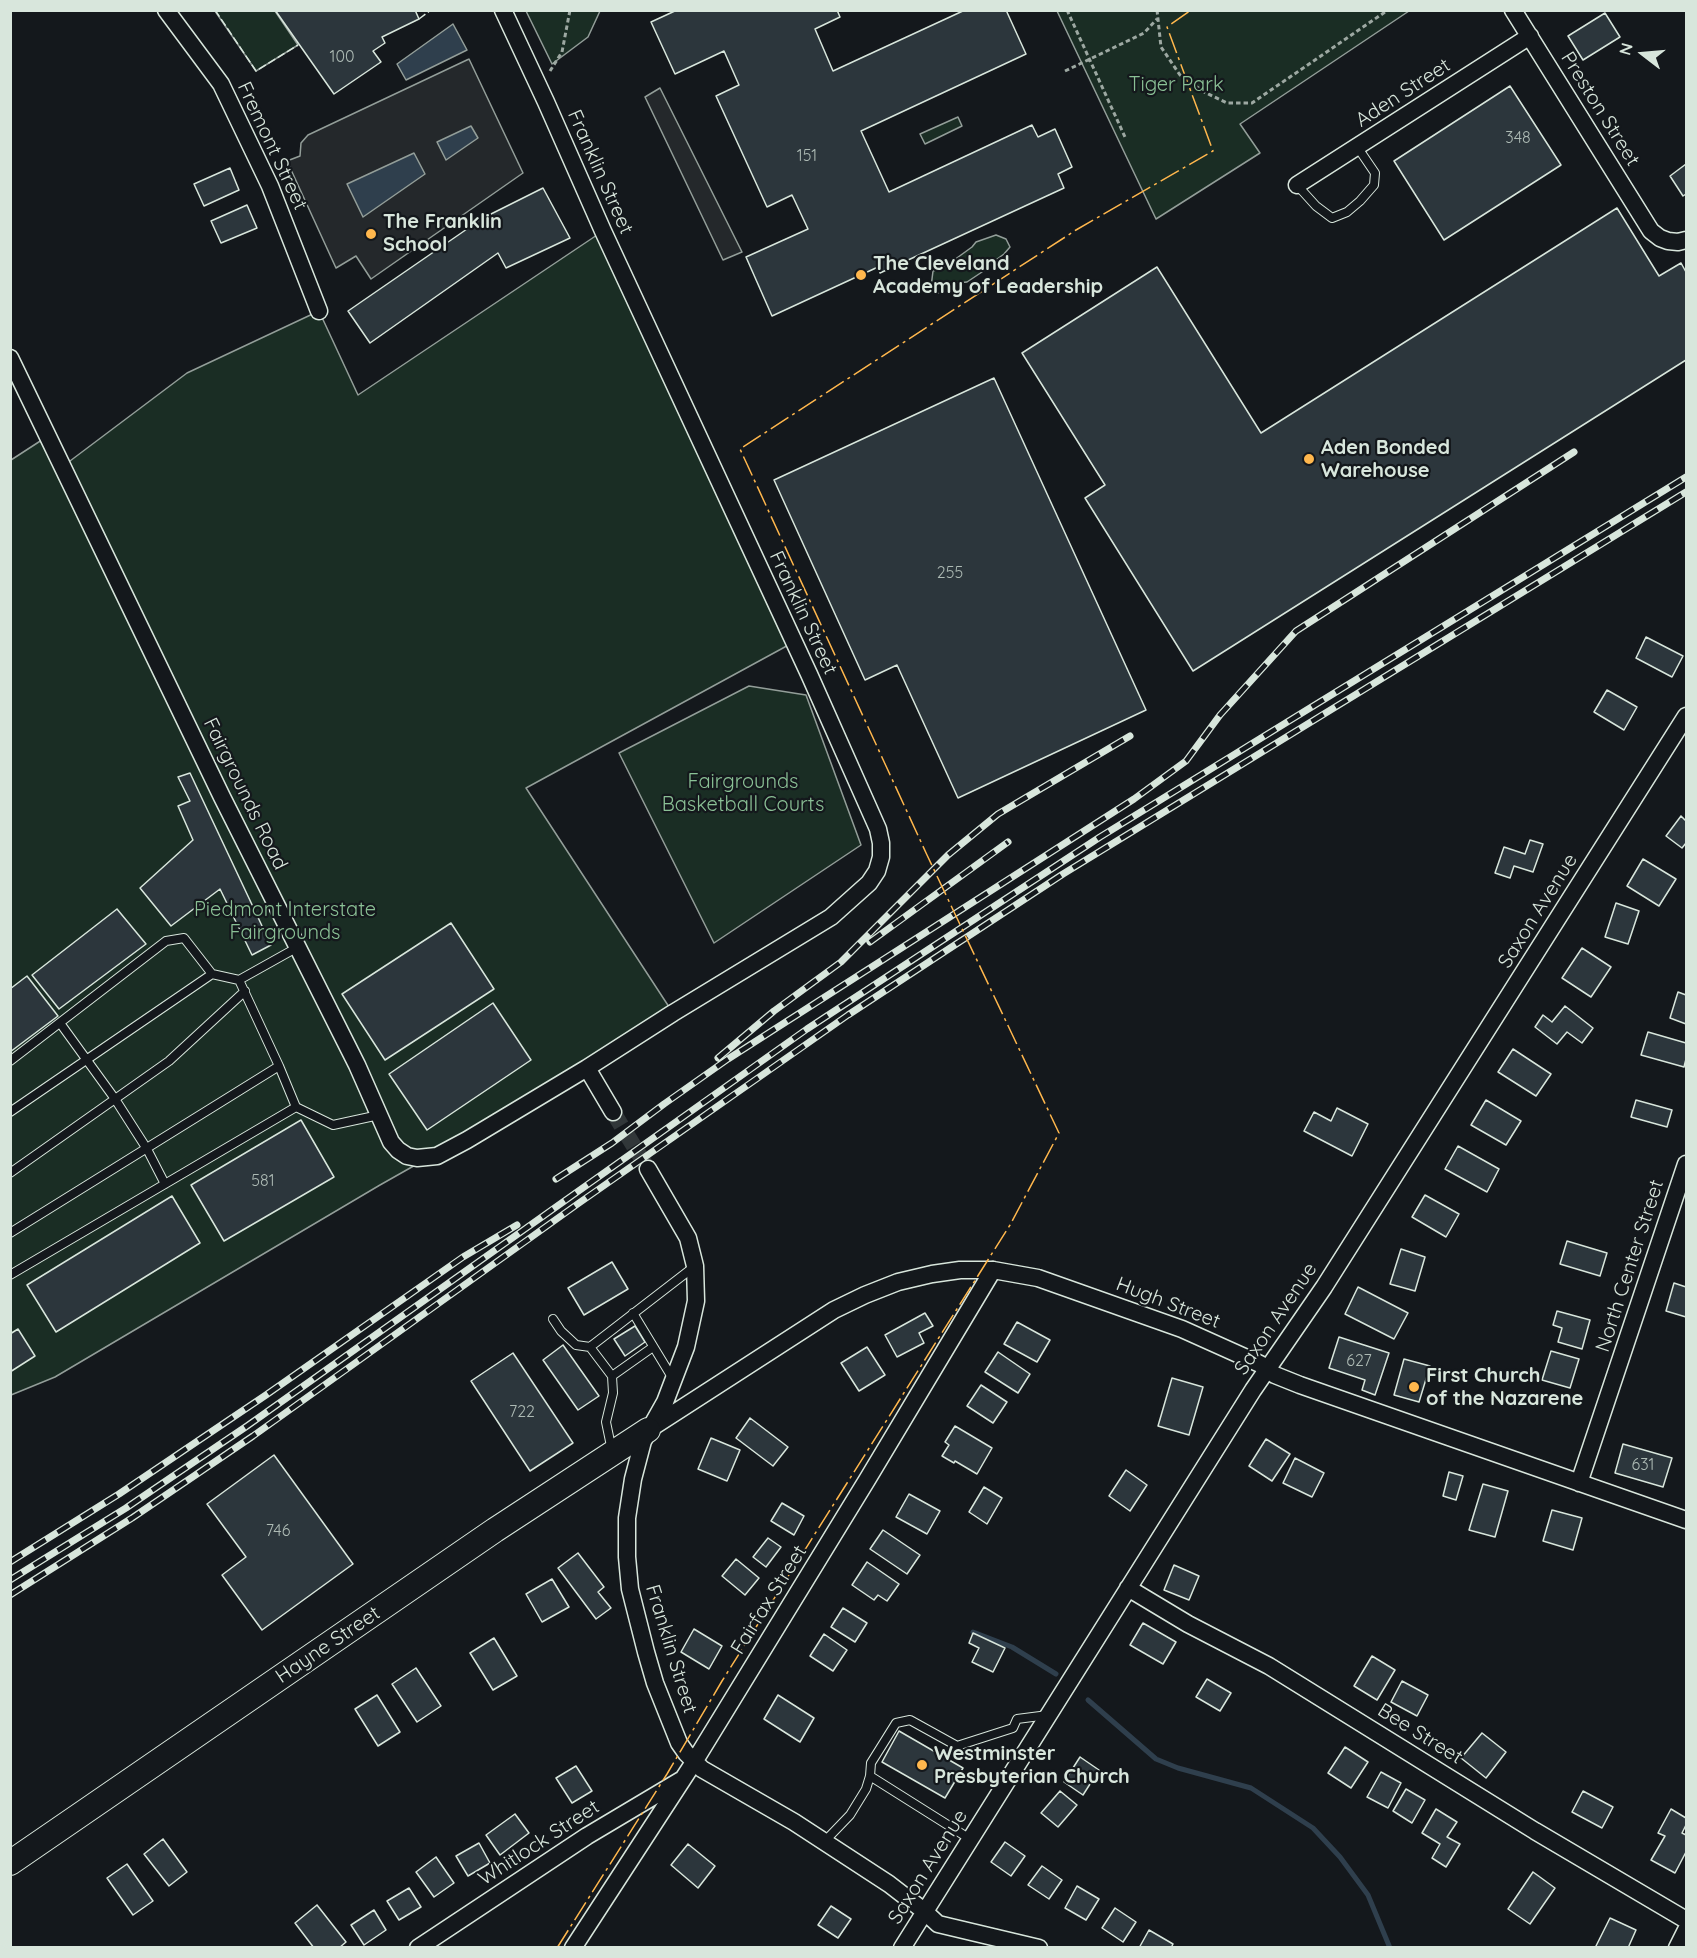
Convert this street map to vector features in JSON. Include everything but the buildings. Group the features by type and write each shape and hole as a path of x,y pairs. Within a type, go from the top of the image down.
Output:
{"street":[{"name":"Fremont Street","path":"166,10 221,84 270,186 319,311"},
{"name":"Franklin Street","path":"504,10 607,242 809,674 878,829 881,843 881,857 877,871 869,883 831,917 587,1068"},
{"name":"Preston Street","path":"1514,10 1651,231 1668,241 1686,240"},
{"name":"Aden Street","path":"1297,185 1530,36"},
{"name":"Fairgrounds Road","path":"10,358 222,797 357,1065 391,1142 407,1156 427,1158 437,1156 468,1140 587,1068"},
{"name":"Saxon Avenue","path":"902,1947 1128,1588 1268,1369 1324,1287 1686,716"},
{"path":"587,1068 613,1112"},
{"name":"North Center Street","path":"1580,1483 1686,1164"},
{"name":"Franklin Street","path":"648,1169 688,1238 695,1266 696,1301 694,1319 686,1347 665,1402 648,1430 633,1479 627,1518 627,1557 630,1589 655,1683 679,1743 702,1769 794,1822 889,1884 938,1924 1039,1947"},
{"name":"Hugh Street","path":"648,1430 834,1310 865,1295 898,1282 932,1274 960,1270 993,1270 1038,1278 1171,1325 1250,1359 1300,1385 1686,1520"},
{"name":"Fairfax Street","path":"573,1947 694,1762 993,1270"},
{"name":"Hayne Street","path":"10,1863 486,1537 648,1430"},
{"name":"Bee Street","path":"1128,1588 1188,1624 1269,1666 1535,1832 1686,1920"},
{"name":"Whitlock Street","path":"418,1947 587,1836 684,1778"},
{"path":"1677,1947 1686,1930"}],"lane":[{"path":"1297,185 1316,206 1332,218 1347,212 1374,185 1375,173 1358,148"},
{"path":"10,1061 166,941 184,938 212,974 239,981 298,947"},
{"path":"10,1112 212,974"},
{"path":"239,981 296,1107 333,1125 379,1115"},
{"path":"10,1173 169,1061 245,992"},
{"path":"60,1023 88,1059 147,1149 165,1184"},
{"path":"10,1233 279,1066"},
{"path":"10,1275 296,1107"},
{"path":"590,1347 695,1266"},
{"path":"633,1312 674,1380"},
{"path":"553,1319 561,1331 576,1345 590,1347 612,1376 613,1393 606,1422 613,1453"},
{"path":"612,1376 653,1347"},
{"path":"824,1842 850,1815 866,1789 871,1763 896,1724 910,1720 957,1746 1013,1728 1017,1719 1048,1715"},
{"path":"870,1776 970,1839"}],"path":[{"path":"548,75 562,52 570,16 569,10"},
{"path":"1067,10 1125,137"},
{"path":"1157,10 1161,47 1180,75 1204,92 1227,103 1252,103 1388,10"},
{"path":"1065,71 1144,33 1157,19"}],"green space":[{"path":"215,11 275,11 298,45 256,71"},
{"path":"526,11 600,11 588,37 552,64"},
{"name":"Tiger Park","path":"1057,11 1409,11 1240,124 1260,153 1156,219"},
{"path":"958,117 962,126 925,144 920,134"},
{"name":"Piedmont Interstate Fairgrounds","path":"603,231 794,642 526,788 673,1013 587,1068 380,1185 55,1377 11,1395 11,460 48,436 62,467 187,373 319,311 358,395"},
{"path":"996,235 1006,239 1010,247 985,270 967,282 957,283 938,293 931,287 933,271 943,268 976,242"},
{"name":"Fairgrounds Basketball Courts","path":"749,686 806,695 861,845 714,943 619,753"}],"shaded area":[{"path":"469,59 523,173 371,279 356,256 336,268 287,161 300,156 301,143 308,135"},
{"path":"660,88 742,252 723,260 645,97"}],"water":[{"path":"453,24 467,50 406,80 397,64"},
{"path":"471,126 478,138 446,160 437,142"},
{"path":"414,153 425,174 363,217 347,184"}],"waterway":[{"path":"973,1632 1012,1647 1056,1674"},
{"path":"1088,1700 1156,1759 1178,1768 1251,1788 1313,1828 1340,1857 1368,1895 1390,1948"}],"tunnel":[{"path":"613,1112 648,1169"}],"railway":[{"path":"556,1179 612,1143 728,1059 1134,799 1186,761 1220,715 1296,631 1574,452"},
{"path":"10,1580 126,1508 247,1426 807,1029 1100,837 1686,477"},
{"path":"10,1595 132,1518 253,1436 579,1203 848,1015 1063,874 1686,492"},
{"path":"718,1058 774,1011 841,962 948,855 998,814 1130,736"},
{"path":"870,942 1008,842"},
{"path":"10,1562 119,1494 266,1395 463,1257 517,1225"}],"fence":[{"path":"215,10 256,71 298,45"},
{"path":"419,19 431,10"}],"power":[{"path":"557,1948 667,1774 722,1681 1010,1225 1059,1133 927,855 740,449 1076,230 1213,151 1167,27 1191,10"}],"place":[{"name":"The Franklin School","path":"371,234"},
{"name":"The Cleveland Academy of Leadership","path":"861,275"},
{"name":"Aden Bonded Warehouse","path":"1309,459"},
{"name":"First Church of the Nazarene","path":"1414,1387"},
{"name":"Westminster Presbyterian Church","path":"922,1765"}]}
